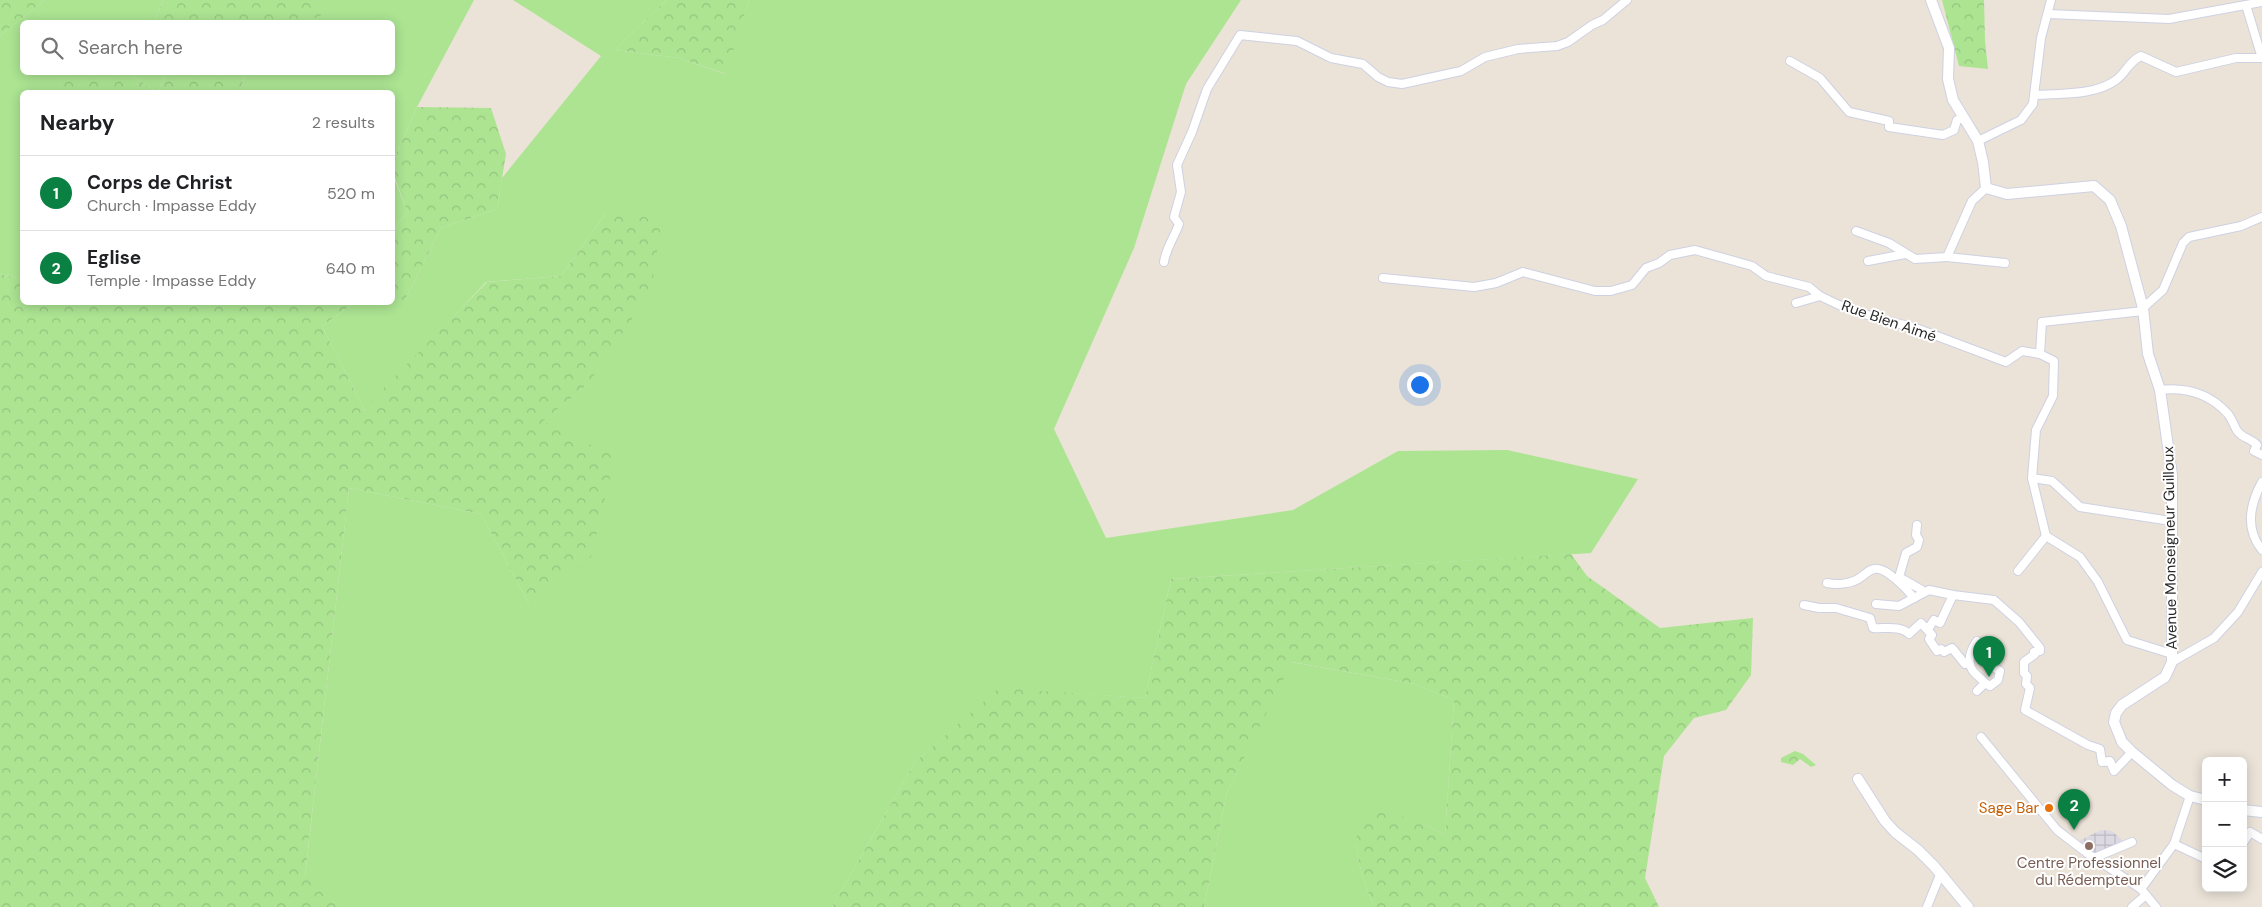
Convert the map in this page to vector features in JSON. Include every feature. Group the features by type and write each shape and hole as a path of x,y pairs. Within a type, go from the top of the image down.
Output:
{"street":[{"path":"1164,262 1166,250 1174,239 1179,224 1174,218 1180,192 1177,165 1192,132 1207,89 1237,37 1240,35 1297,41 1332,58 1363,64 1383,79 1402,84 1461,71 1485,57 1518,49 1557,46 1568,42 1592,24 1603,20 1626,0"},
{"path":"1931,0 1949,48 1948,79 1953,100 1978,141 1986,188 1972,202 1947,257"},
{"path":"1978,141 2021,120 2033,104 2041,38 2051,0"},
{"path":"2048,14 2169,19 2262,2"},
{"path":"2035,94 2092,91 2116,80 2132,60 2142,56 2176,72 2236,58 2262,58 2246,5"},
{"path":"1790,61 1820,78 1849,112 1889,121 1889,127 1943,135 1954,130 1957,120 1964,118"},
{"name":"Avenue Monseigneur Guilloux","path":"1986,188 2007,194 2094,186 2110,200 2121,226 2143,309 2148,354 2160,390 2172,475 2172,658 2165,677 2122,705 2116,713 2114,722 2122,742 2132,752 2172,785 2190,796 2202,799"},
{"path":"2262,216 2242,226 2189,237 2183,243 2163,290 2143,309 2042,322 2040,354 2054,361 2053,396 2036,430 2032,478 2046,536 2080,557 2098,582 2128,640 2172,658 2214,638 2238,612 2262,572"},
{"path":"1856,231 1889,243 1915,259 1947,257 2004,263"},
{"name":"Rue Bien Aimé","path":"1383,278 1474,287 1496,283 1523,272 1595,291 1611,291 1632,285 1646,268 1659,263 1670,255 1695,250 1752,266 1766,276 1809,287 1820,296 1871,316 1913,327 2006,362 2022,351 2040,354"},
{"path":"1868,261 1905,254"},
{"path":"1796,303 1820,296"},
{"path":"2160,390 2176,388 2193,391 2217,403 2232,420 2238,432 2253,440 2257,445 2254,451 2262,455"},
{"path":"2032,478 2052,481 2080,507 2171,521"},
{"path":"2262,482 2249,524 2255,542 2262,550"},
{"path":"1917,524 1916,535 1919,540 1917,547 1906,553 1899,577 1922,590 1922,593"},
{"path":"2018,570 2046,536"},
{"path":"1827,583 1842,584 1858,579 1868,570 1879,568 1892,575 1914,598"},
{"path":"1876,604 1894,606 1929,590 1953,596 1994,600 2037,642 2040,651 2034,652 2035,654 2024,662 2024,673 2028,676 2026,684 2030,688 2025,710 2076,739 2100,749 2102,762 2110,761 2114,771 2132,752"},
{"path":"1928,629 1934,620 1940,623 1953,596"},
{"path":"1804,605 1855,612 1870,618 1873,628 1894,627 1904,630 1908,634 1921,622 1932,635 1929,639 1937,651 1942,649 1944,652 1952,648 1965,664 1969,662"},
{"path":"1977,641 1973,646 1969,662 1973,671 1990,686 1998,680 2000,671 1993,667 1991,652 1996,646"},
{"path":"1977,691 1985,683"},
{"path":"1980,737 2057,830 2144,892 2156,907"},
{"path":"1858,780 1885,821 1895,832 1918,850 1968,907"},
{"path":"2132,907 2144,892 2174,844 2190,796"},
{"path":"2247,810 2262,812"},
{"path":"2247,837 2250,832 2262,839"},
{"path":"2094,858 2132,842"},
{"path":"2174,844 2202,856"},
{"path":"1927,907 1940,875"}],"shaded area":[{"path":"2101,830 2112,831 2123,841 2096,854 2079,841"}],"green space":[{"path":"0,0 45,0 0,36"},
{"path":"45,0 163,0 155,20 20,20"},
{"path":"163,0 317,0 328,12 311,20 155,20"},
{"path":"317,0 474,0 417,107 395,156 395,90 240,90 245,75 395,75 395,20 311,20 327,12"},
{"path":"513,0 666,0 615,50 679,58 725,74 749,0 1241,0 1186,84 1134,248 1054,429 1106,538 1293,510 1398,451 1507,450 1638,479 1591,553 1171,579 1145,698 999,689 915,762 832,907 340,907 305,877 349,488 481,514 529,604 542,421 588,384 606,213 561,276 486,282 365,411 322,326 351,305 395,305 395,300 405,300 441,228 497,209 502,178 601,56"},
{"path":"666,0 749,0 726,74 679,58 615,50"},
{"path":"1942,0 1984,0 1988,69 1959,66"},
{"path":"20,20 20,75 66,75 58,86 58,90 20,90 20,279 0,274 0,36"},
{"path":"66,75 131,75 154,90 58,90 58,86"},
{"path":"131,75 162,75 165,79 158,90 154,90"},
{"path":"162,75 245,75 240,90 158,90 165,79"},
{"path":"417,107 491,108 506,154 497,209 441,228 405,300 395,300 395,229 407,211 395,178 395,156"},
{"path":"395,181 407,211 395,229"},
{"path":"606,213 662,219 651,291 588,384 543,421 615,457 591,557 529,604 481,514 349,488 305,876 340,907 0,907 0,274 20,279 20,305 351,305 322,326 365,411 377,395 487,282 561,276"},
{"path":"1571,554 1587,576 1660,628 1753,618 1751,675 1726,710 1694,718 1664,756 1645,878 1659,907 1374,907 1362,875 1355,844 1361,817 1377,808 1426,825 1445,835 1454,700 1415,684 1292,662 1227,792 1204,907 832,907 915,762 999,688 1145,698 1171,579"},
{"path":"1291,662 1415,684 1454,700 1445,835 1426,825 1355,844 1362,875 1374,907 1204,907 1227,792"},
{"path":"1795,751 1803,754 1816,765 1811,767 1800,759 1793,765 1781,762 1781,758"}],"place":[{"name":"Corps de Christ","path":"1989,677"},
{"name":"Sage Bar","path":"2049,808"},
{"name":"Eglise","path":"2074,830"},
{"name":"Centre Professionnel du Rédempteur","path":"2089,846"}]}
